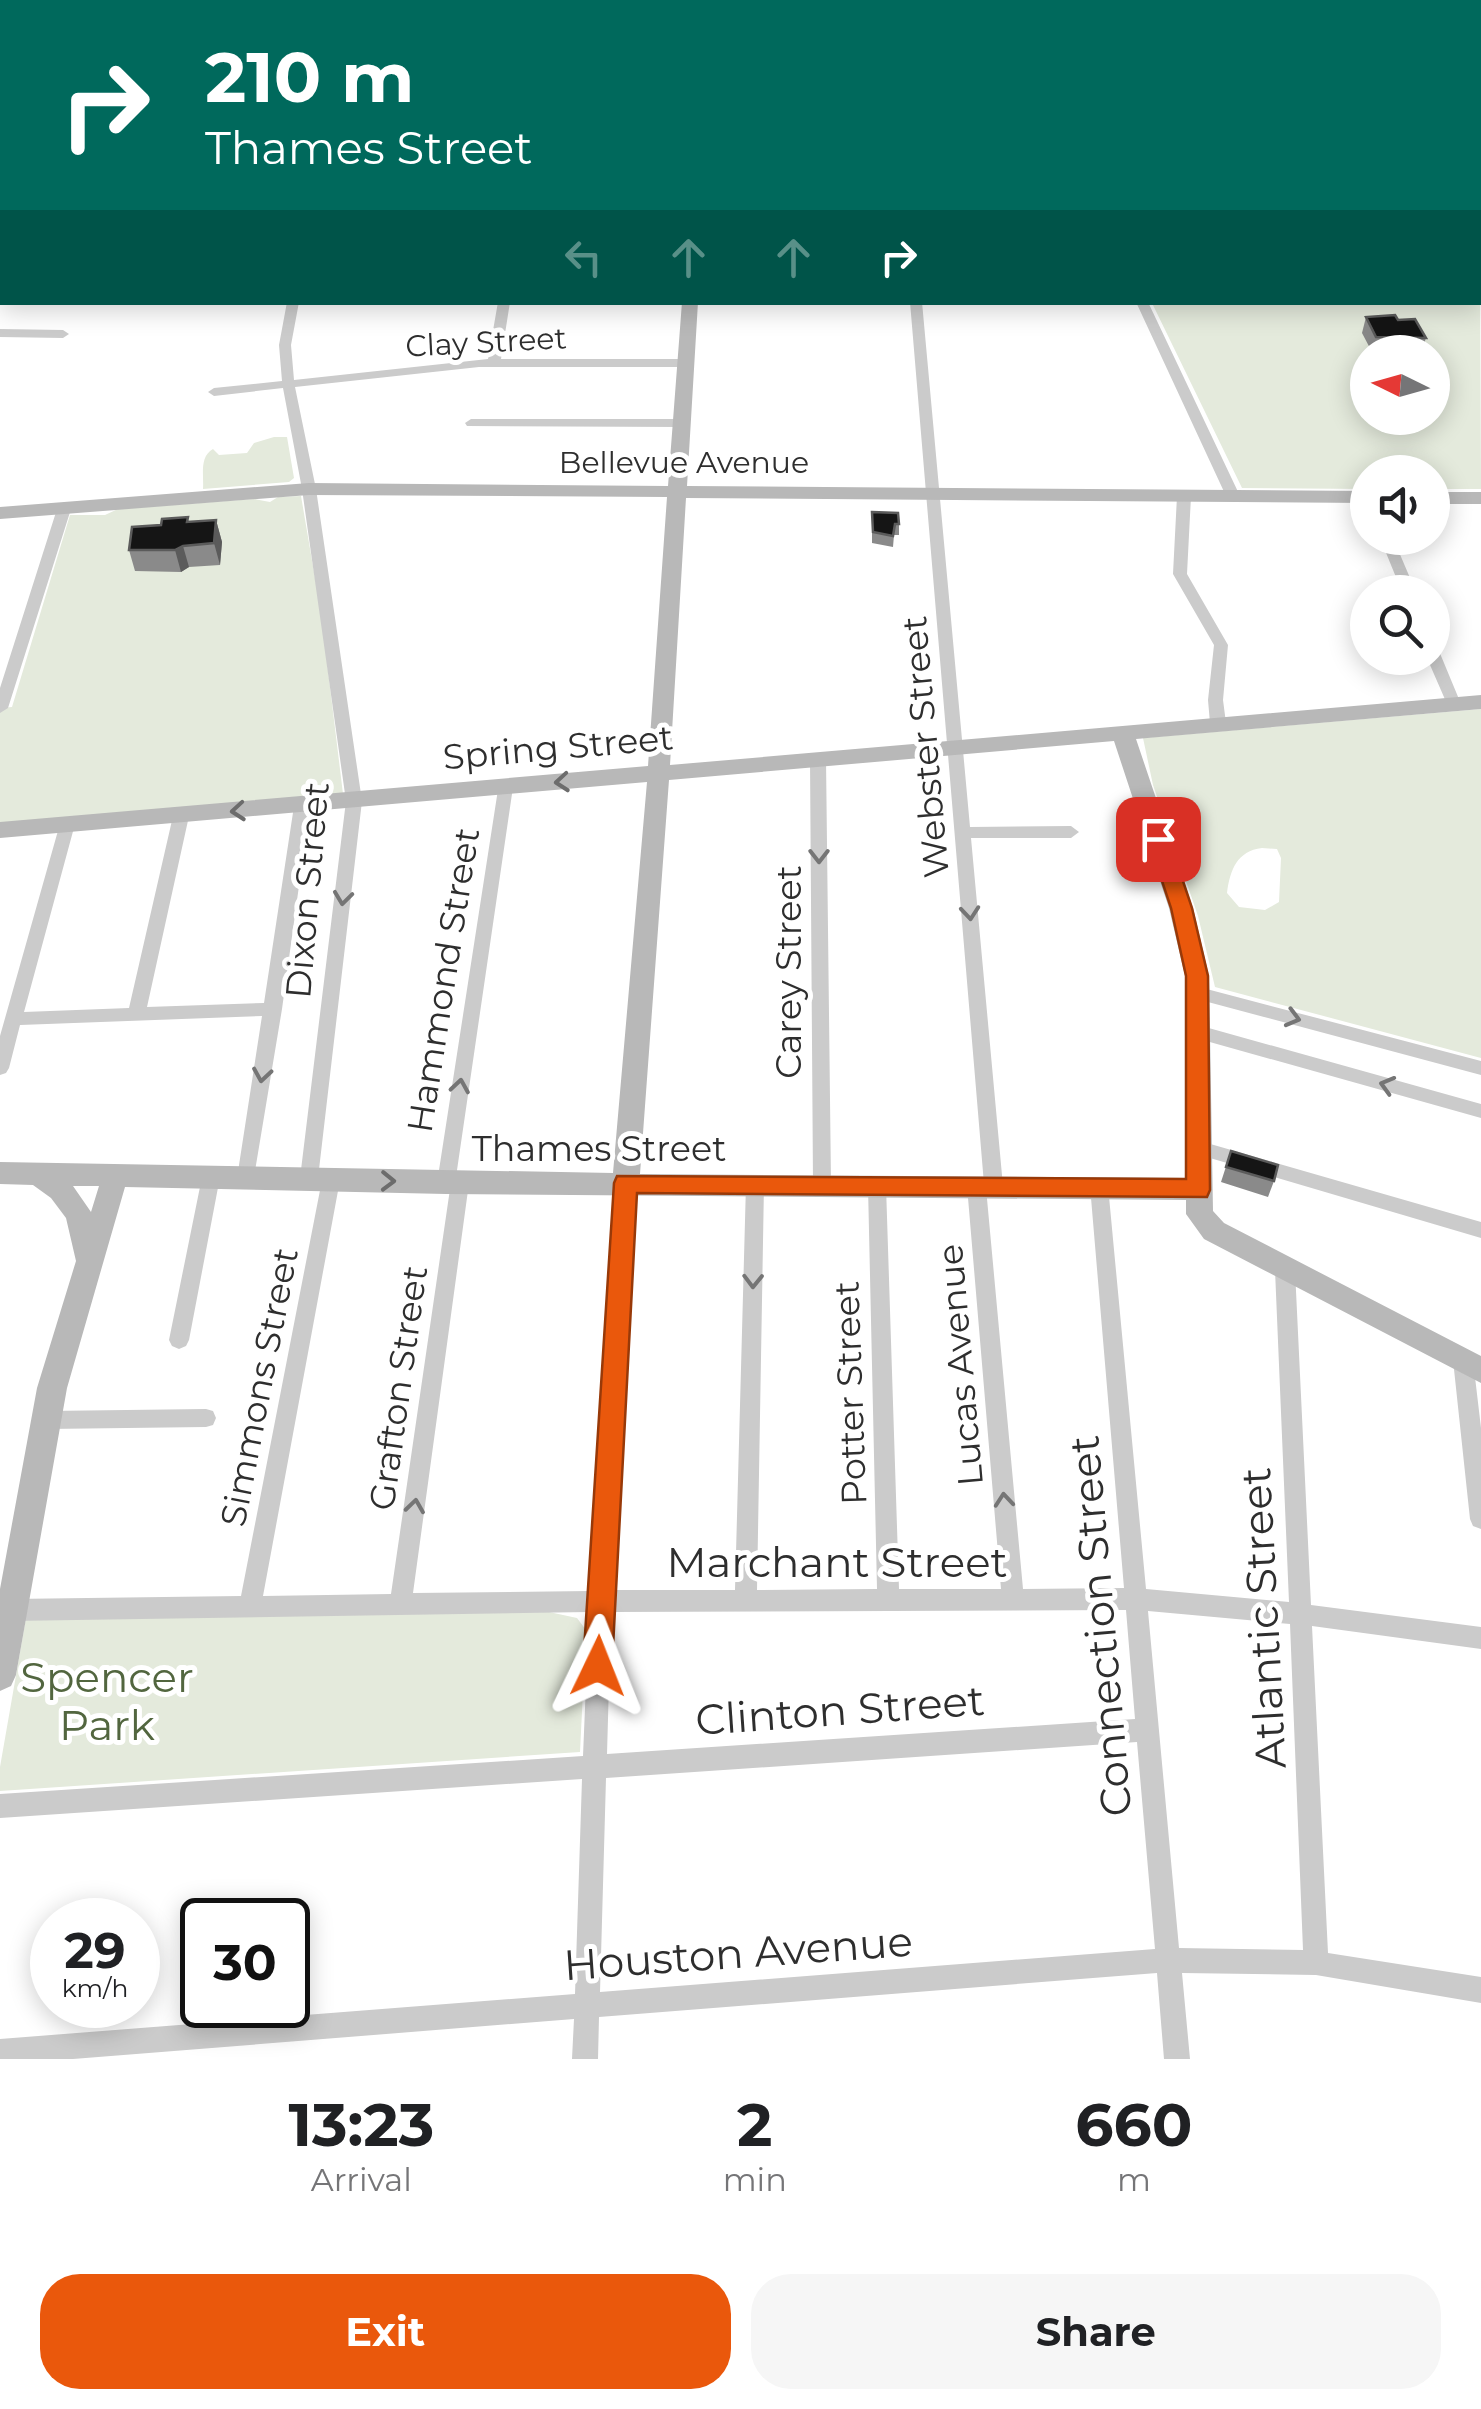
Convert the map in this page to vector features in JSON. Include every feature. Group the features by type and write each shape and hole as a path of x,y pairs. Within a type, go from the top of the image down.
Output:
{"main road":[{"path":"626,1183 659,773 690,305"},
{"name":"Bellevue Avenue","path":"0,513 309,489 1350,497"},
{"path":"1450,498 1481,498"},
{"name":"Spring Street","path":"0,830 1122,730 1481,702"},
{"path":"1122,730 1181,908 1199,992 1200,1214 1214,1231 1472,1365"},
{"name":"Thames Street","path":"0,1173 1198,1190"},
{"path":"39,1175 67,1194 82,1217 87,1265"},
{"path":"0,1675 47,1420 87,1265 115,1176"}],"street":[{"name":"Dixon Street","path":"292,305 284,356 309,489 354,801 320,1179"},
{"path":"494,363 504,305"},
{"name":"Webster Street","path":"916,305 964,833 985,1186"},
{"path":"1143,305 1232,496"},
{"path":"0,333 63,334"},
{"name":"Clay Street","path":"214,392 494,363 686,363"},
{"path":"471,423 682,423"},
{"path":"1184,496 1180,574 1222,645 1223,657 1213,696 1218,723"},
{"path":"1,708 64,509"},
{"path":"1442,675 1454,704"},
{"name":"Carey Street","path":"818,759 822,1184"},
{"name":"Hammond Street","path":"453,1182 505,788"},
{"path":"246,1178 302,806"},
{"path":"136,1016 181,816"},
{"path":"0,1068 67,824"},
{"path":"964,833 1070,832"},
{"path":"1199,992 1481,1068"},
{"path":"14,1019 272,1009"},
{"path":"1198,1032 1481,1111"},
{"path":"1200,1148 1481,1230"},
{"path":"179,1340 212,1177"},
{"name":"Simmons Street","path":"250,1606 320,1179"},
{"name":"Grafton Street","path":"401,1603 453,1182"},
{"path":"585,2059 600,1601 626,1183"},
{"path":"746,1600 755,1184"},
{"name":"Potter Street","path":"877,1186 888,1599"},
{"name":"Lucas Avenue","path":"985,1186 1013,1598"},
{"name":"Connection Street","path":"1099,1186 1177,2059"},
{"name":"Atlantic Street","path":"1285,1270 1316,1963"},
{"path":"1472,1365 1481,1519"},
{"path":"47,1420 206,1418"},
{"name":"Marchant Street","path":"12,1610 600,1601 1135,1599 1300,1614 1481,1638"},
{"name":"Clinton Street","path":"0,1806 1147,1730"},
{"name":"Houston Avenue","path":"0,2052 1167,1960 1316,1963 1481,1990"}],"green space":[{"path":"1153,305 1480,305 1481,489 1450,489 1450,455 1350,455 1350,489 1242,488"},
{"path":"287,437 294,478 289,482 203,489 204,461 213,449 219,455 247,453 254,443"},
{"path":"301,496 321,613 343,794 0,823 0,708 12,707 70,515 105,515 118,509 254,499 270,502 278,497"},
{"path":"1481,709 1481,1058 1215,987 1198,916 1153,785 1143,738","holes":["1277,849 1281,858 1279,902 1265,910 1239,907 1227,893 1236,863 1253,850"]},
{"name":"Spencer Park","path":"549,1612 577,1618 586,1630 580,1752 0,1791 0,1767 26,1618"}],"building":[{"path":"1395,315 1398,320 1415,319 1424,335 1375,335 1366,317"},
{"path":"872,512 898,513 899,524 895,524 893,536 873,532"},
{"path":"188,517 187,522 216,520 214,543 175,550 129,550 132,527 161,525 162,519"},
{"path":"1231,1151 1278,1165 1274,1181 1226,1167"}],"route":[{"path":"598,1666 626,1183 1198,1190 1199,992 1189,934 1158,839"}]}
